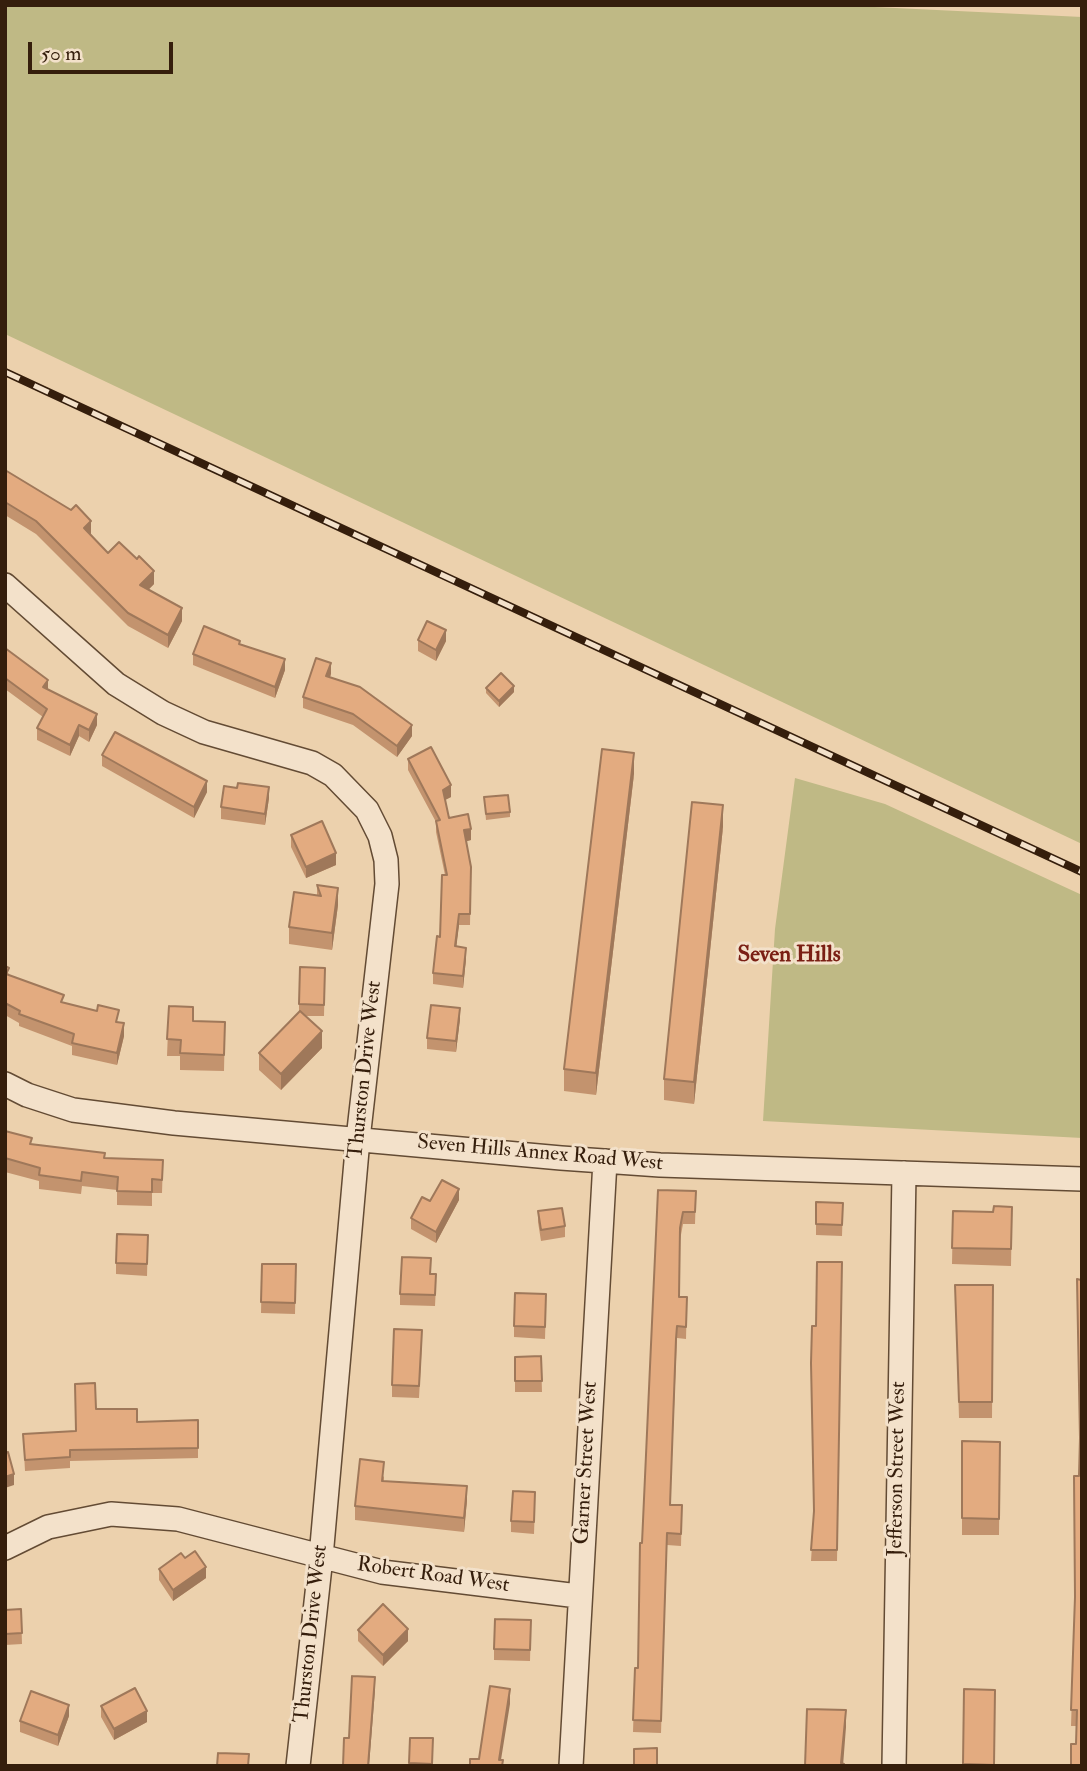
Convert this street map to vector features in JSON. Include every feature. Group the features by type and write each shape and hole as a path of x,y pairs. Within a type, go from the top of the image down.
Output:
{"street":[{"name":"Thurston Drive West","path":"5,585 129,693 204,732 312,762 352,791 367,810 380,836 387,884 358,1139 321,1557 298,1766"},
{"name":"Seven Hills Annex Road West","path":"5,1084 27,1095 73,1110 174,1123 605,1161 1082,1179"},
{"name":"Garner Street West","path":"571,1766 578,1596 605,1161"},
{"name":"Jefferson Street West","path":"894,1766 904,1172"},
{"name":"Robert Road West","path":"5,1548 48,1527 111,1514 178,1519 382,1572 578,1596"}],"shaded area":[{"path":"5,5 833,5 1082,17 1082,844 5,334"},
{"path":"795,778 885,804 1082,895 1082,1138 763,1121 775,929"}],"building":[{"path":"5,470 71,510 76,505 91,521 84,528 108,553 119,542 154,571 140,585 182,608 168,635 128,613 36,521 5,502"},
{"path":"427,621 446,630 436,650 418,640"},
{"path":"204,626 240,641 239,644 285,659 275,687 193,654"},
{"path":"5,648 48,680 43,687 97,714 89,730 79,725 70,745 37,728 47,709 5,678"},
{"path":"316,658 331,663 326,676 360,687 412,725 397,746 353,714 303,697"},
{"path":"501,673 514,686 499,701 486,688"},
{"path":"115,732 207,781 194,807 102,755"},
{"path":"431,747 451,785 443,790 449,818 468,814 471,829 464,830 471,867 470,914 459,914 455,946 466,948 463,976 433,973 437,936 440,937 442,875 447,875 436,821 440,820 408,759"},
{"path":"602,749 634,753 596,1073 564,1069"},
{"path":"238,783 269,787 265,814 221,807 224,786 237,788"},
{"path":"508,795 510,812 486,814 484,797"},
{"path":"692,802 723,805 694,1082 664,1079"},
{"path":"322,821 336,853 306,867 291,835"},
{"path":"317,885 338,888 332,933 289,927 294,892 321,896"},
{"path":"5,966 9,968 6,974 64,995 61,1002 97,1011 98,1005 119,1010 116,1022 124,1023 117,1053 72,1043 74,1034 19,1014 20,1011 5,1003"},
{"path":"300,967 325,968 324,1005 299,1004"},
{"path":"431,1005 460,1008 456,1041 427,1038"},
{"path":"169,1006 193,1007 193,1021 225,1022 224,1055 180,1053 181,1040 167,1039"},
{"path":"300,1011 322,1031 281,1074 259,1053"},
{"path":"5,1131 32,1138 30,1144 105,1153 104,1158 163,1160 162,1180 152,1179 152,1192 117,1191 118,1177 82,1172 81,1181 39,1175 40,1168 5,1158"},
{"path":"442,1180 459,1189 436,1232 411,1218 422,1197 430,1201"},
{"path":"658,1190 696,1191 695,1212 683,1212 680,1228 679,1297 687,1297 686,1327 677,1326 670,1505 682,1505 681,1534 667,1533 661,1721 633,1720 635,1668 638,1668 640,1543"},
{"path":"816,1202 843,1203 842,1225 816,1224"},
{"path":"994,1206 1012,1207 1011,1249 952,1248 953,1211 993,1212"},
{"path":"562,1208 565,1226 541,1230 538,1211"},
{"path":"117,1234 148,1235 147,1264 116,1263"},
{"path":"402,1257 431,1258 430,1274 436,1274 435,1295 400,1294"},
{"path":"817,1262 842,1262 837,1550 811,1550 814,1511 811,1363 812,1326 816,1326"},
{"path":"262,1264 296,1264 295,1303 261,1302"},
{"path":"1082,1271 1082,1766 1071,1766 1071,1744 1076,1744 1077,1710 1071,1710 1075,1597 1074,1476 1079,1476 1080,1438 1077,1279 1081,1280"},
{"path":"955,1285 993,1285 992,1402 959,1402"},
{"path":"515,1293 546,1294 545,1327 514,1326"},
{"path":"394,1329 422,1330 419,1386 392,1385"},
{"path":"541,1356 542,1381 515,1381 515,1357"},
{"path":"95,1383 96,1409 137,1409 137,1422 198,1420 198,1448 70,1450 70,1457 25,1460 23,1434 76,1431 75,1384"},
{"path":"962,1441 1000,1442 999,1519 962,1518"},
{"path":"8,1452 14,1474 5,1477 5,1453"},
{"path":"360,1459 384,1462 382,1481 467,1486 464,1518 355,1506"},
{"path":"513,1491 535,1492 534,1522 511,1521"},
{"path":"195,1551 206,1567 173,1590 159,1569 181,1553 185,1558"},
{"path":"383,1604 408,1629 383,1655 358,1630"},
{"path":"21,1609 22,1633 5,1634 5,1610"},
{"path":"495,1619 531,1620 530,1650 494,1649"},
{"path":"352,1676 375,1677 368,1766 343,1766 344,1738 349,1738"},
{"path":"490,1686 510,1689 499,1760 503,1760 502,1766 470,1766 470,1759 479,1759"},
{"path":"135,1688 147,1711 114,1729 101,1706"},
{"path":"964,1689 995,1690 994,1765 963,1764"},
{"path":"31,1691 69,1705 58,1735 20,1721"},
{"path":"807,1709 846,1710 841,1763 844,1766 805,1766"},
{"path":"410,1738 433,1738 432,1764 409,1763"},
{"path":"657,1748 657,1766 634,1766 634,1749"},
{"path":"218,1753 249,1754 248,1766 217,1766"}],"railway":[{"path":"5,372 1082,872"}],"district":[{"name":"Seven Hills","path":"789,956"}]}
